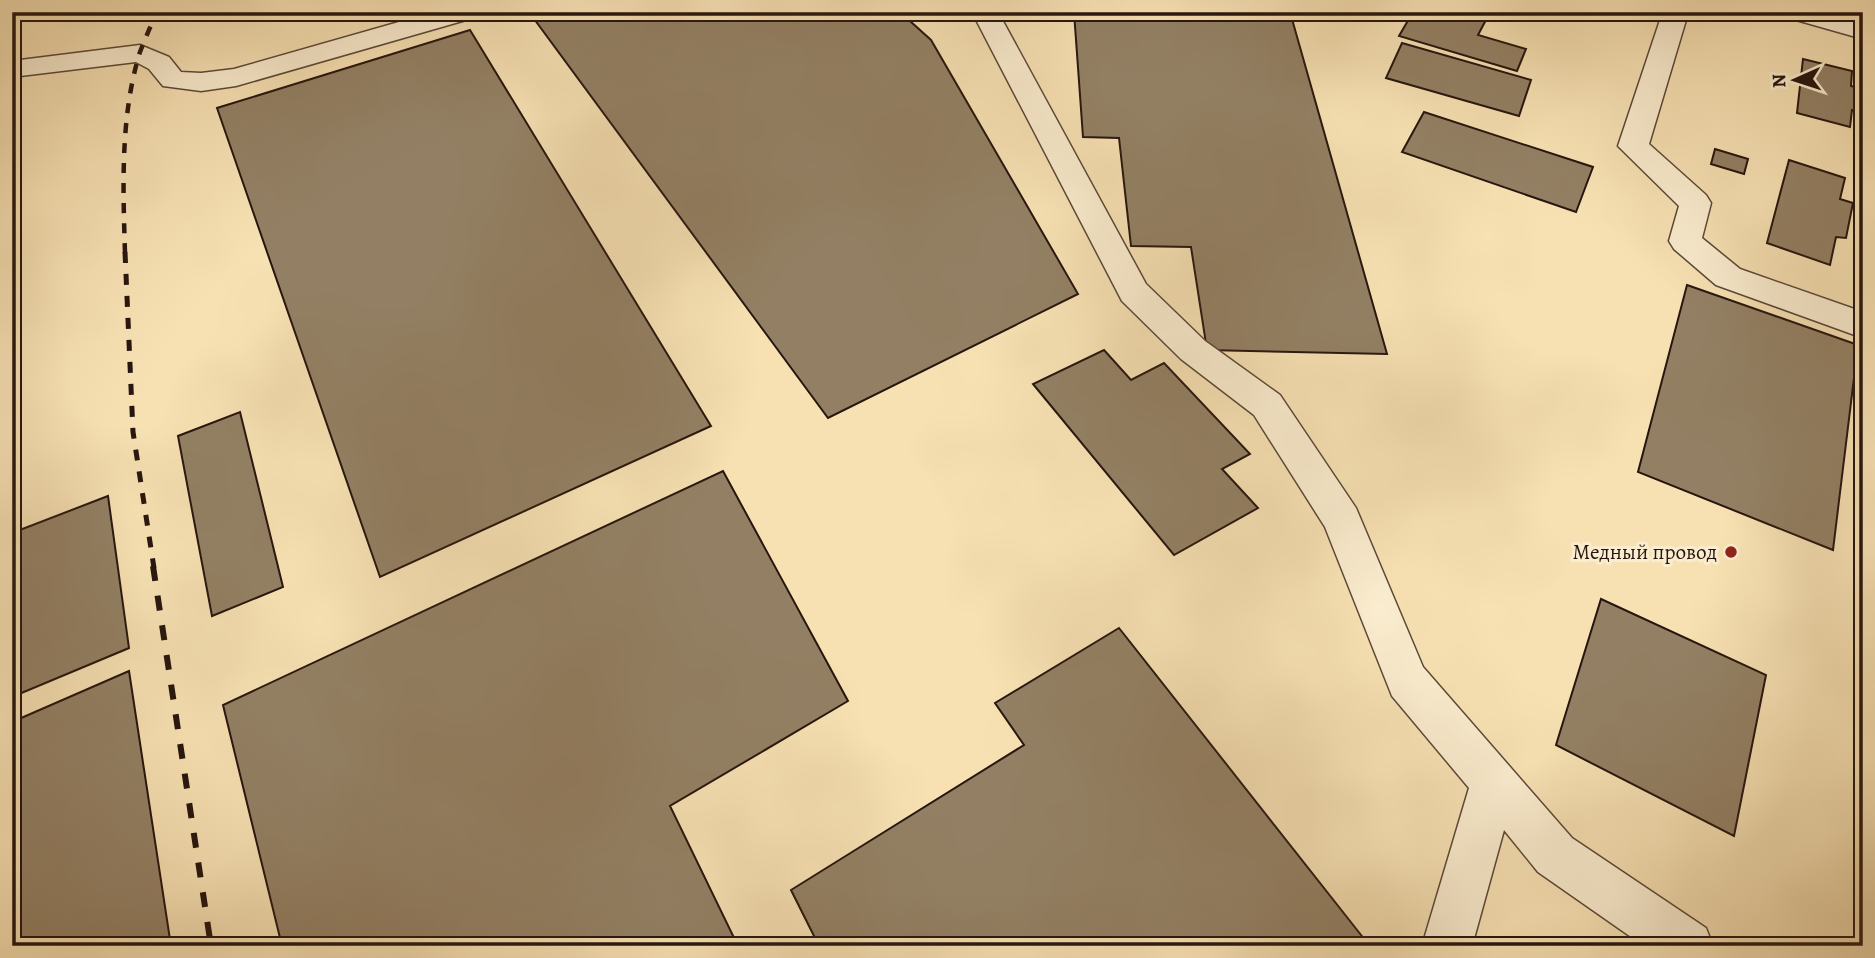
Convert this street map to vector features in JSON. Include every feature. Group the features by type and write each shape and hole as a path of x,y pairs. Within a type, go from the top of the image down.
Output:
{"lane":[{"path":"12,69 140,53 159,63 173,80 201,82 236,77 464,12"},
{"path":"985,12 1135,292 1193,350 1267,405 1342,520 1407,681 1555,855 1688,946"},
{"path":"1798,12 1863,31"},
{"path":"1674,20 1633,146 1695,203 1685,241 1728,277 1863,325"},
{"path":"1447,946 1493,783"}],"building":[{"path":"529,12 900,12 931,40 1078,294 828,418"},
{"path":"1074,12 1290,12 1387,354 1207,350 1191,247 1131,246 1119,138 1083,137"},
{"path":"1413,12 1468,12 1487,18 1478,35 1526,49 1517,71 1399,36"},
{"path":"470,30 711,426 380,577 217,108"},
{"path":"1402,43 1531,80 1519,116 1386,78"},
{"path":"1803,59 1852,71 1851,86 1863,89 1862,113 1852,110 1850,127 1797,113"},
{"path":"1424,112 1593,167 1576,212 1402,152"},
{"path":"1715,149 1748,159 1744,174 1711,164"},
{"path":"1789,160 1845,178 1840,199 1853,203 1846,238 1836,237 1830,265 1767,243"},
{"path":"1687,285 1858,345 1833,550 1638,472"},
{"path":"1104,350 1131,380 1164,363 1250,454 1222,469 1258,508 1174,555 1033,384"},
{"path":"240,412 283,587 212,616 178,436"},
{"path":"723,471 848,701 670,806 738,946 282,946 223,705"},
{"path":"108,496 129,648 12,697 12,533"},
{"path":"1601,599 1766,675 1734,836 1556,745"},
{"path":"1119,628 1365,940 1358,946 819,946 791,890 1024,745 995,703"},
{"path":"129,671 171,946 12,946 12,722"}],"railway":[{"path":"125,253 124,152 129,101 140,52 157,12"},
{"path":"125,252 133,432 154,568"},
{"path":"153,566 211,946"}],"place":[{"name":"Медный провод","path":"1731,552"}]}
